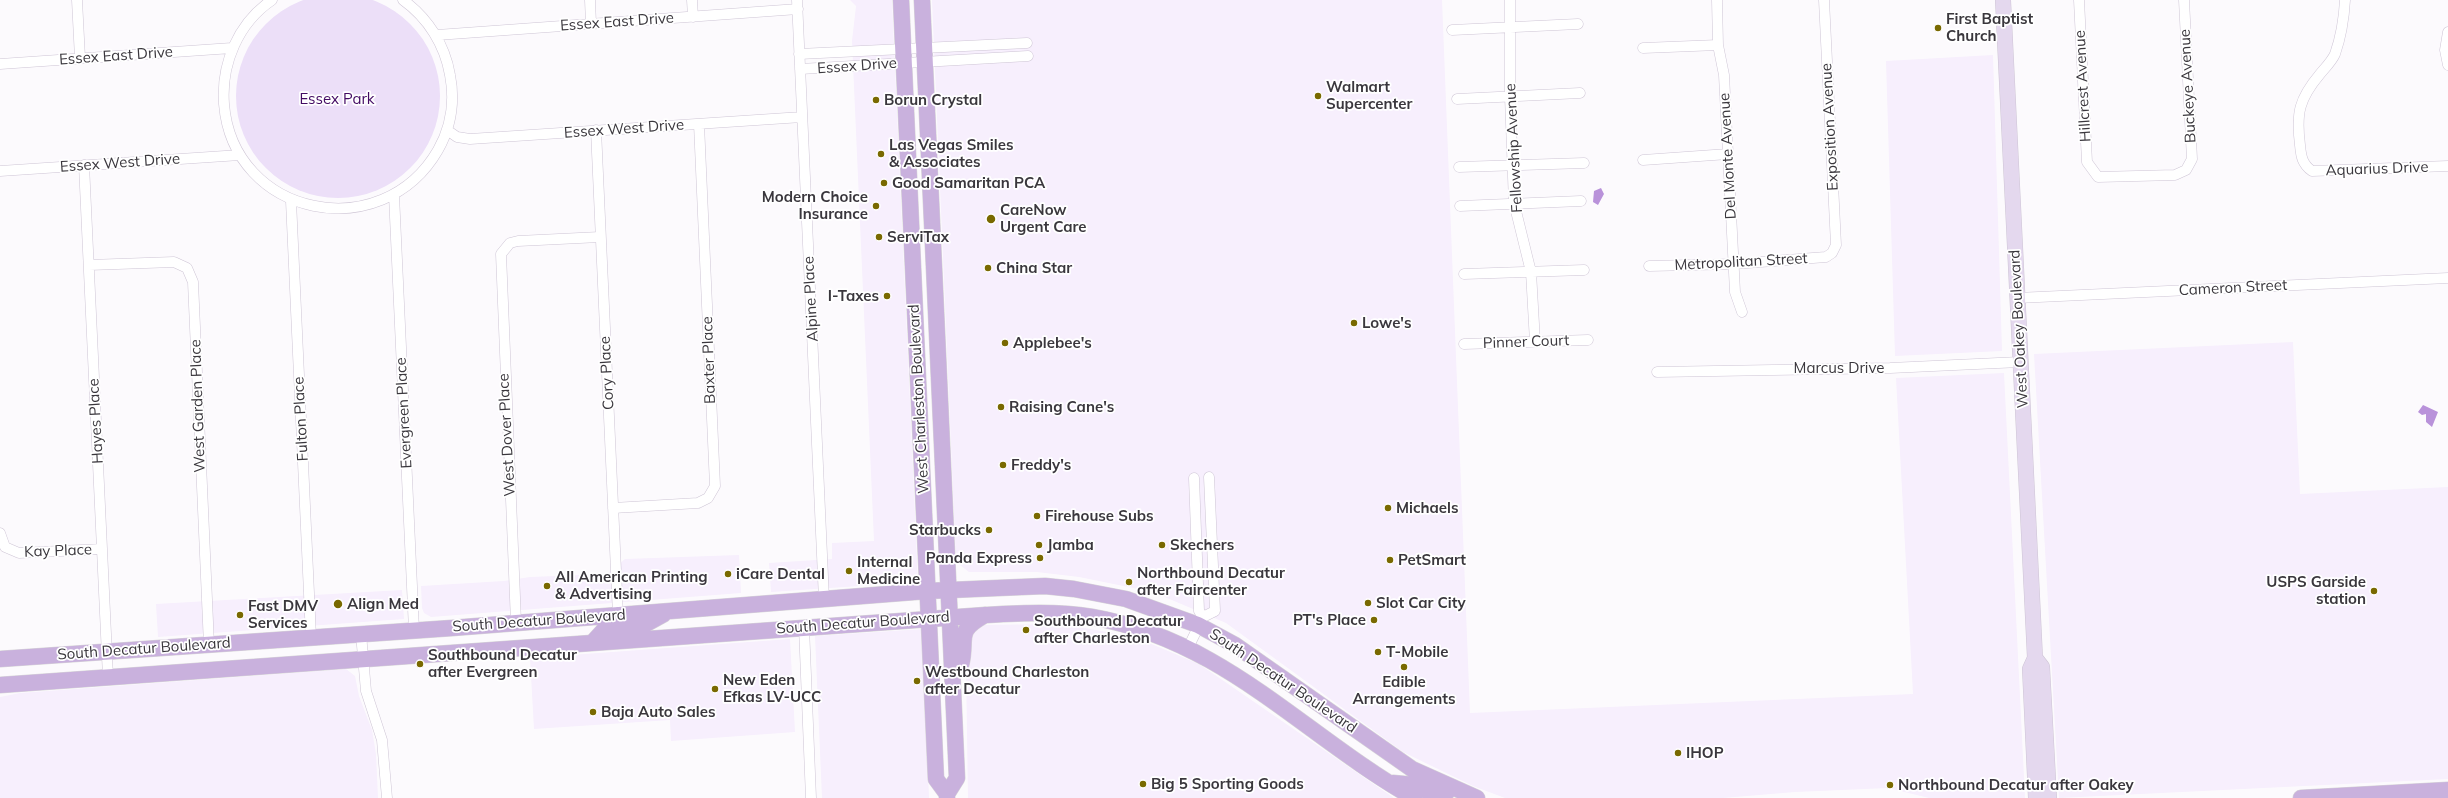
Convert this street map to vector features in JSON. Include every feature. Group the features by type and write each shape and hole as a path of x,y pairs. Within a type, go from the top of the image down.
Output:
{"main road":[{"name":"West Charleston Boulevard","path":"901,0 914,55 936,318 957,778 947,796 936,779 911,226 914,55 922,0"},
{"name":"West Oakey Boulevard","path":"2003,0 2035,658 2030,669 2036,798"},
{"path":"911,226 926,308 930,316 936,318"},
{"path":"916,336 923,340 927,348 928,362 940,401"},
{"name":"South Decatur Boulevard","path":"0,659 361,634 927,591 1045,586 1074,589 1126,599 1201,621 1392,756 1418,772 1451,788 1477,798"},
{"path":"624,640 630,629 644,625 669,611"},
{"name":"South Decatur Boulevard","path":"0,685 950,617 1056,613 1093,617 1154,633 1188,648 1226,668 1385,782 1414,798"},
{"path":"593,642 604,630 619,627 618,615"},
{"path":"953,687 961,663 964,632 969,625 986,615"},
{"name":"West Oakey Boulevard","path":"2035,658 2042,667 2049,798"},
{"path":"1385,782 1415,785 1438,796 1444,795 1451,788"},
{"path":"2301,798 2374,796 2448,790"}],"street":[{"path":"77,0 80,58"},
{"path":"272,0 252,17 232,48 226,70 223,92 225,114 231,136 240,154 263,182 291,201 318,208 344,209 370,205 394,195 414,180 431,162 447,130 451,114 452,87 448,60 436,35 422,16 403,0"},
{"path":"590,0 591,24"},
{"path":"692,0 693,17"},
{"name":"Fellowship Avenue","path":"1510,0 1510,96 1514,203 1531,272 1535,342"},
{"name":"Del Monte Avenue","path":"1717,0 1718,45 1724,75 1735,292 1742,312"},
{"name":"Exposition Avenue","path":"1824,0 1836,245 1832,253"},
{"name":"Hillcrest Avenue","path":"2079,0 2087,162 2091,170 2098,177 2175,175 2186,170"},
{"name":"Buckeye Avenue","path":"2184,0 2192,159 2186,170"},
{"name":"Aquarius Drive","path":"2345,0 2343,21 2334,56 2307,90 2300,106 2298,125 2302,160 2307,168 2312,171 2448,166"},
{"name":"Essex East Drive","path":"436,35 693,17 797,5"},
{"name":"Alpine Place","path":"797,5 824,599"},
{"path":"1452,30 1578,24"},
{"path":"2448,32 2446,50 2448,65"},
{"path":"914,55 1027,43"},
{"path":"1643,48 1718,45"},
{"name":"Essex East Drive","path":"0,64 232,48"},
{"name":"Essex Drive","path":"799,54 914,55"},
{"path":"914,55 1028,56"},
{"name":"Essex Drive","path":"800,69 914,55"},
{"path":"1457,99 1580,93"},
{"name":"Essex West Drive","path":"447,130 458,137 470,139 802,117"},
{"name":"Baxter Place","path":"613,508 698,504 708,498 715,486 699,124"},
{"name":"Cory Place","path":"596,130 618,615"},
{"name":"Essex West Drive","path":"0,171 240,154"},
{"path":"1643,160 1728,154"},
{"path":"1459,168 1584,163"},
{"name":"Hayes Place","path":"84,165 108,677"},
{"name":"Evergreen Place","path":"394,195 414,630"},
{"name":"Fulton Place","path":"291,201 311,637"},
{"path":"1460,206 1581,201"},
{"name":"West Dover Place","path":"516,622 499,262 504,248 518,241 600,237"},
{"name":"Metropolitan Street","path":"1649,266 1734,264 1826,257 1832,253"},
{"name":"West Garden Place","path":"89,265 174,262 187,268 193,282 209,645"},
{"path":"1464,274 1584,270"},
{"name":"Cameron Street","path":"2017,298 2448,278"},
{"name":"Pinner Court","path":"1464,344 1588,340"},
{"name":"Marcus Drive","path":"1657,372 1890,368 2020,362"},
{"path":"1188,648 1201,621 1215,611 1209,477"},
{"path":"1194,478 1199,611 1201,621"},
{"name":"Kay Place","path":"0,533 5,547 19,553 102,549"},
{"path":"804,627 811,798"},
{"path":"361,634 366,691 381,732 387,798"}],"shaded area":[{"path":"850,0 892,0 918,582 771,592 769,563 832,559 832,543 874,541 852,41 856,6"},
{"path":"932,0 1442,0 1470,713 1913,694 1896,378 2004,373 2025,798 1929,798 1888,788 1795,792 1723,798 1505,798 1473,786 1403,752 1226,623 1153,592 1079,577 1037,572 969,572 956,562"},
{"path":"1993,55 2002,351 1895,356 1886,61"},
{"path":"1601,188 1604,194 1598,205 1593,202 1594,191"},
{"path":"2293,342 2300,494 2448,487 2448,779 2059,798 2034,354"},
{"path":"2423,405 2438,412 2432,427 2426,422 2426,414 2422,415 2418,412"},
{"path":"739,555 741,593 431,617 424,613 422,608 421,586 504,581 530,577 607,574 625,559"},
{"path":"402,590 404,619 158,637 156,604"},
{"path":"1062,624 1135,637 1199,664 1394,798 968,798 967,636 975,625"},
{"path":"923,629 929,798 822,798 815,636"},
{"path":"790,639 795,732 671,741 670,720 534,729 530,658"},
{"path":"346,669 355,676 359,696 372,730 376,754 378,798 0,798 0,697 20,693"}],"green space":[{"name":"Essex Park","path":"328,-6 348,-6 368,-2 386,6 403,17 417,31 428,48 436,66 440,86 440,106 436,126 428,144 417,161 403,175 386,186 368,194 348,198 328,198 308,194 290,186 273,175 259,161 248,144 240,126 236,106 236,86 240,66 248,48 259,31 273,17 290,6 308,-2"}],"place":[{"name":"First Baptist Church","path":"1938,28"},
{"name":"Walmart Supercenter","path":"1318,96"},
{"name":"Borun Crystal","path":"876,100"},
{"name":"Las Vegas Smiles & Associates","path":"881,154"},
{"name":"Good Samaritan PCA","path":"884,183"},
{"name":"Modern Choice Insurance","path":"876,206"},
{"name":"CareNow Urgent Care","path":"991,219"},
{"name":"ServiTax","path":"879,237"},
{"name":"China Star","path":"988,268"},
{"name":"I-Taxes","path":"887,296"},
{"name":"Lowe's","path":"1354,323"},
{"name":"Applebee's","path":"1005,343"},
{"name":"Raising Cane's","path":"1001,407"},
{"name":"Freddy's","path":"1003,465"},
{"name":"Michaels","path":"1388,508"},
{"name":"Firehouse Subs","path":"1037,516"},
{"name":"Starbucks","path":"989,530"},
{"name":"Jamba","path":"1039,545"},
{"name":"Skechers","path":"1162,545"},
{"name":"Panda Express","path":"1040,558"},
{"name":"PetSmart","path":"1390,560"},
{"name":"Internal Medicine","path":"849,571"},
{"name":"iCare Dental","path":"728,574"},
{"name":"Northbound Decatur after Faircenter","path":"1129,582"},
{"name":"All American Printing & Advertising","path":"547,586"},
{"name":"USPS Garside station","path":"2374,591"},
{"name":"Slot Car City","path":"1368,603"},
{"name":"Align Med","path":"338,604"},
{"name":"Fast DMV Services","path":"240,615"},
{"name":"PT's Place","path":"1374,620"},
{"name":"Southbound Decatur after Charleston","path":"1026,630"},
{"name":"T-Mobile","path":"1378,652"},
{"name":"Southbound Decatur after Evergreen","path":"420,664"},
{"name":"Edible Arrangements","path":"1404,667"},
{"name":"Westbound Charleston after Decatur","path":"917,681"},
{"name":"New Eden Efkas LV-UCC","path":"715,689"},
{"name":"Baja Auto Sales","path":"593,712"},
{"name":"IHOP","path":"1678,753"},
{"name":"Big 5 Sporting Goods","path":"1143,784"},
{"name":"Northbound Decatur after Oakey","path":"1890,785"}]}
